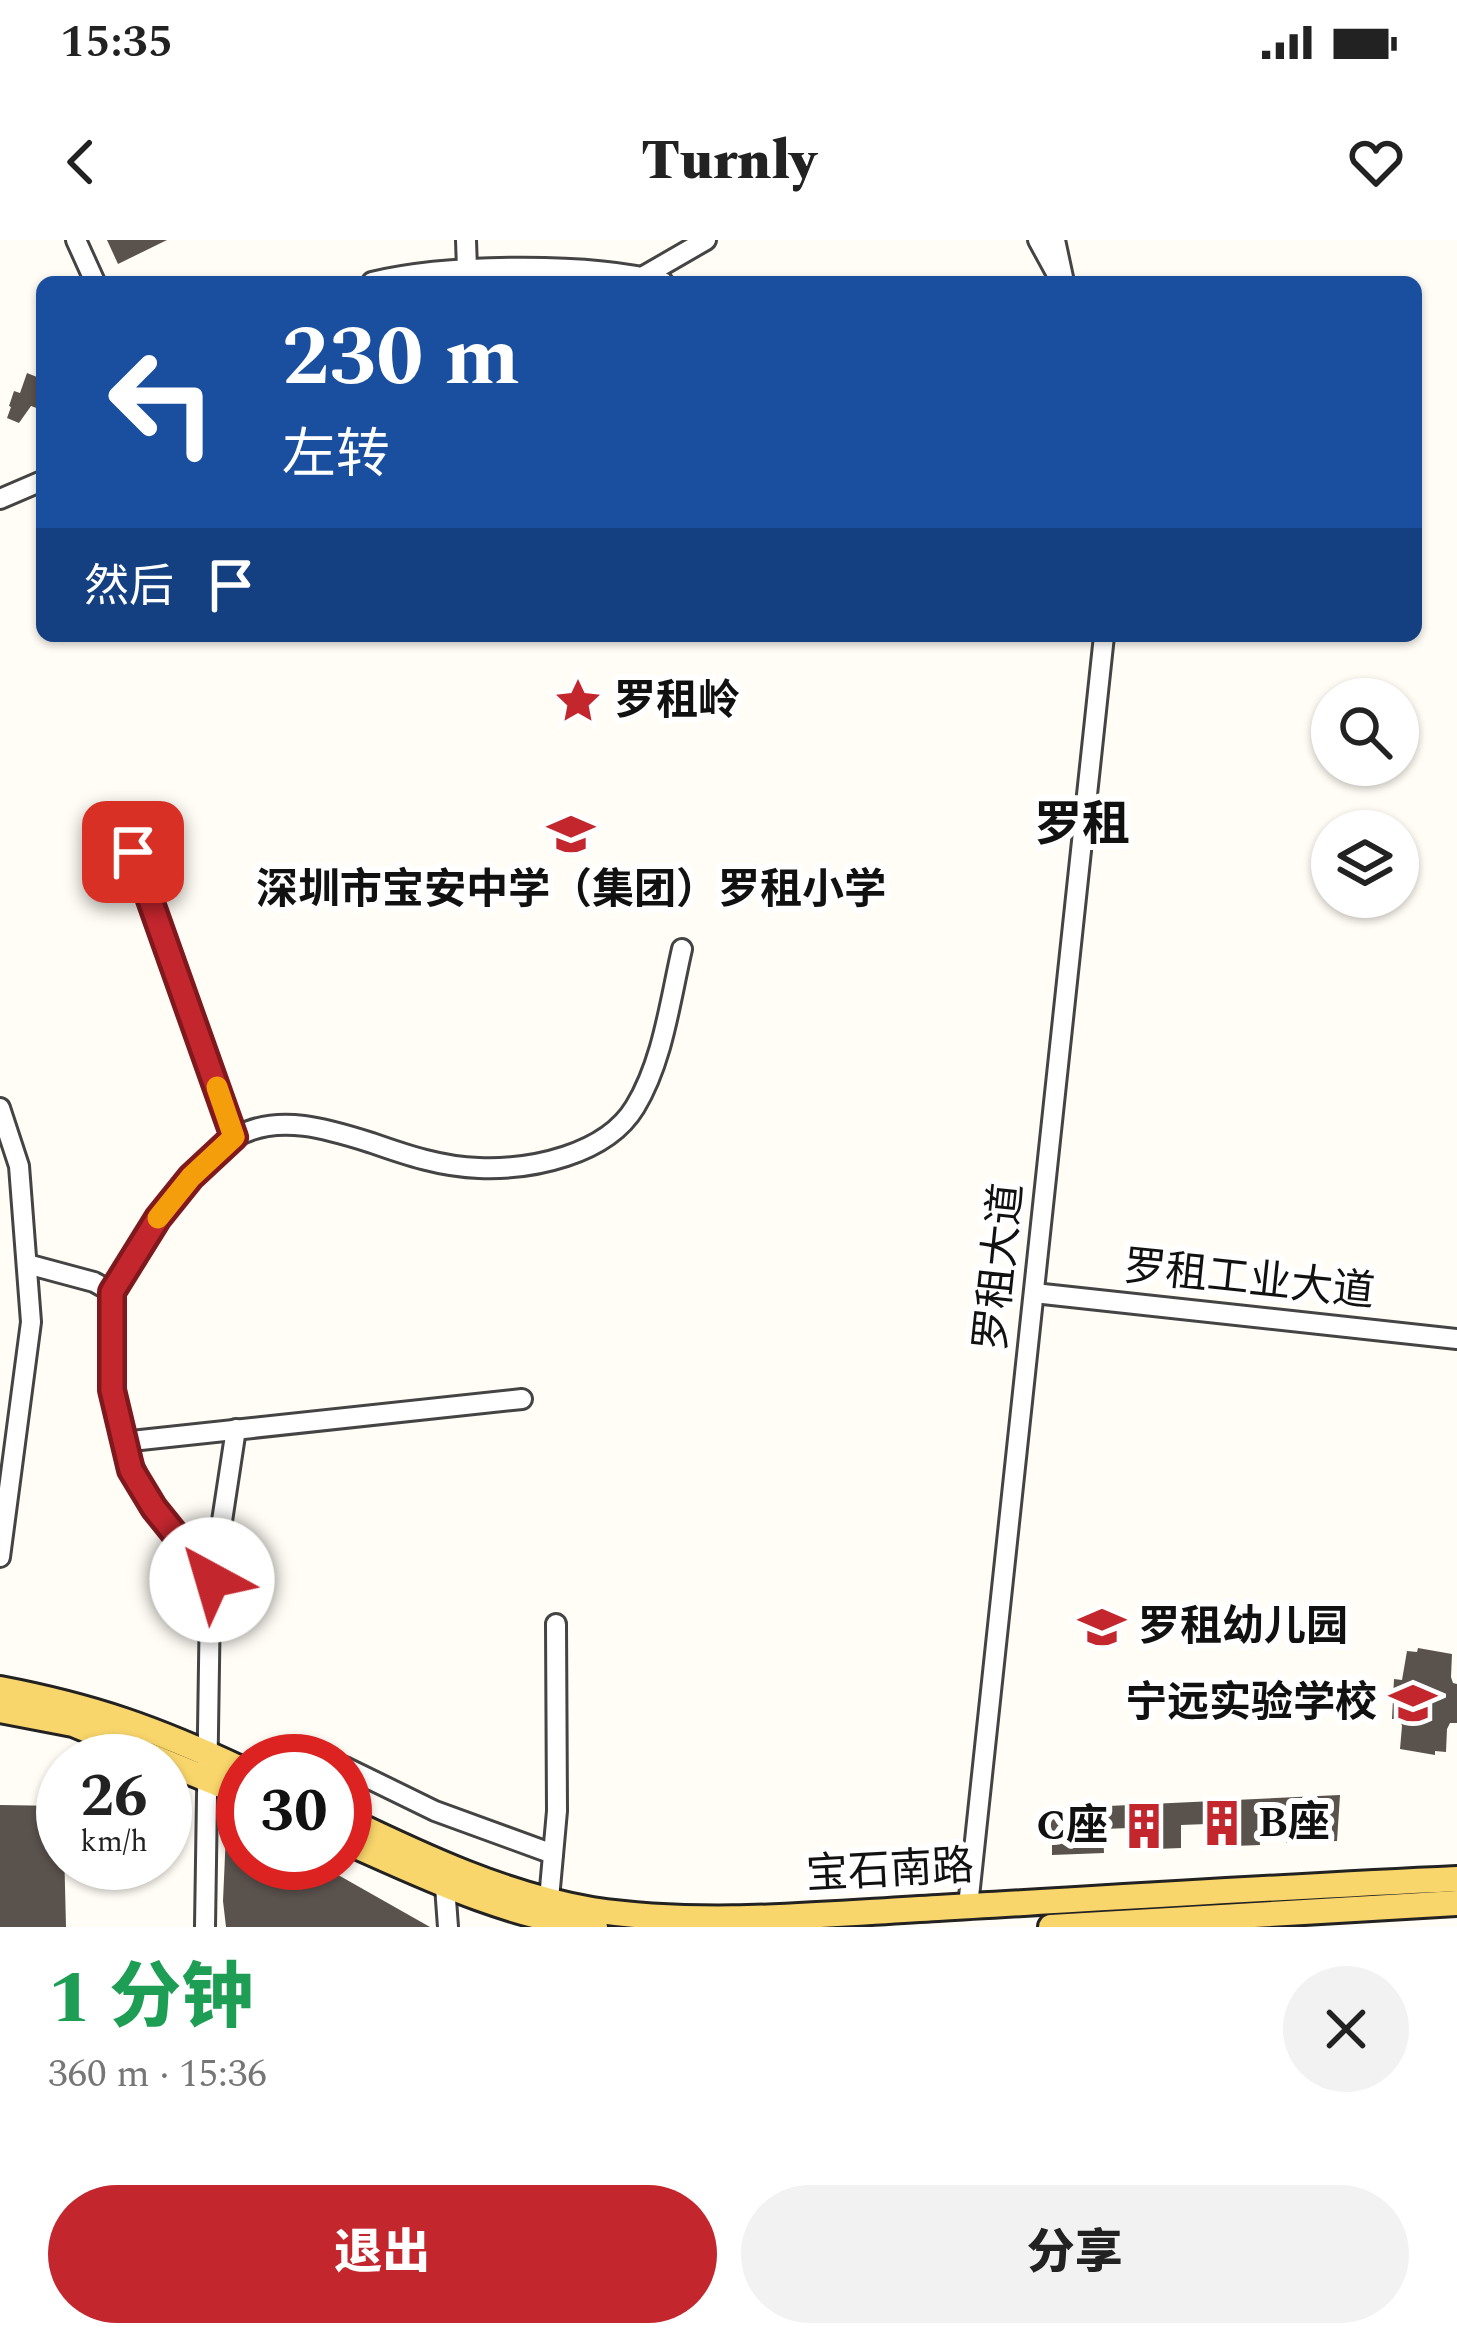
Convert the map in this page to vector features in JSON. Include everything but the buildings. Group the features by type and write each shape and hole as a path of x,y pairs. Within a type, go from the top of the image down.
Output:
{"main road":[{"path":"0,1689 79,1704 153,1728 216,1772"},
{"path":"0,1710 73,1724 216,1767"},
{"name":"宝石南路","path":"372,1832 449,1868 549,1899 591,1910 670,1918 785,1917 1457,1879"},
{"path":"372,1853 445,1886 539,1917 595,1927"},
{"path":"1051,1927 1386,1917 1457,1903"}],"street":[{"path":"76,240 92,276"},
{"path":"466,240 467,269"},
{"path":"644,276 706,240"},
{"path":"1038,240 1059,276"},
{"path":"1055,240 1062,276"},
{"path":"416,276 467,269 590,270 635,276"},
{"path":"0,499 36,484"},
{"name":"罗租大道","path":"968,1906 1103,642"},
{"path":"133,852 234,1137"},
{"path":"212,1580 154,1508 131,1470 112,1390 112,1292 158,1218 191,1177 234,1137 252,1129 327,1128 424,1160 477,1168 520,1166 573,1153 611,1134 632,1112 647,1085 682,949"},
{"path":"0,1108 19,1166 32,1322 0,1557"},
{"path":"27,1264 94,1282 112,1292"},
{"name":"罗租工业大道","path":"1034,1293 1457,1339"},
{"path":"122,1442 522,1399"},
{"path":"206,1927 212,1580 236,1429"},
{"path":"549,1899 556,1810 556,1624"},
{"path":"372,1780 435,1811 553,1854"},
{"path":"1376,1882 1386,1917"},
{"path":"445,1886 448,1927"}],"slow traffic":[{"path":"158,1218 191,1177 234,1137 217,1087"}],"place":[{"name":"罗租岭","path":"578,701"},
{"name":"深圳市宝安中学（集团）罗租小学","path":"571,834"},
{"name":"罗租幼儿园","path":"1102,1627"},
{"name":"宁远实验学校","path":"1413,1703"},
{"name":"B座","path":"1222,1823"},
{"name":"C座","path":"1144,1826"}],"district":[{"name":"罗租","path":"1082,825"}],"route":[{"path":"133,852 234,1137 191,1177 158,1218 112,1292 112,1390 131,1470 154,1508 212,1580"}]}
